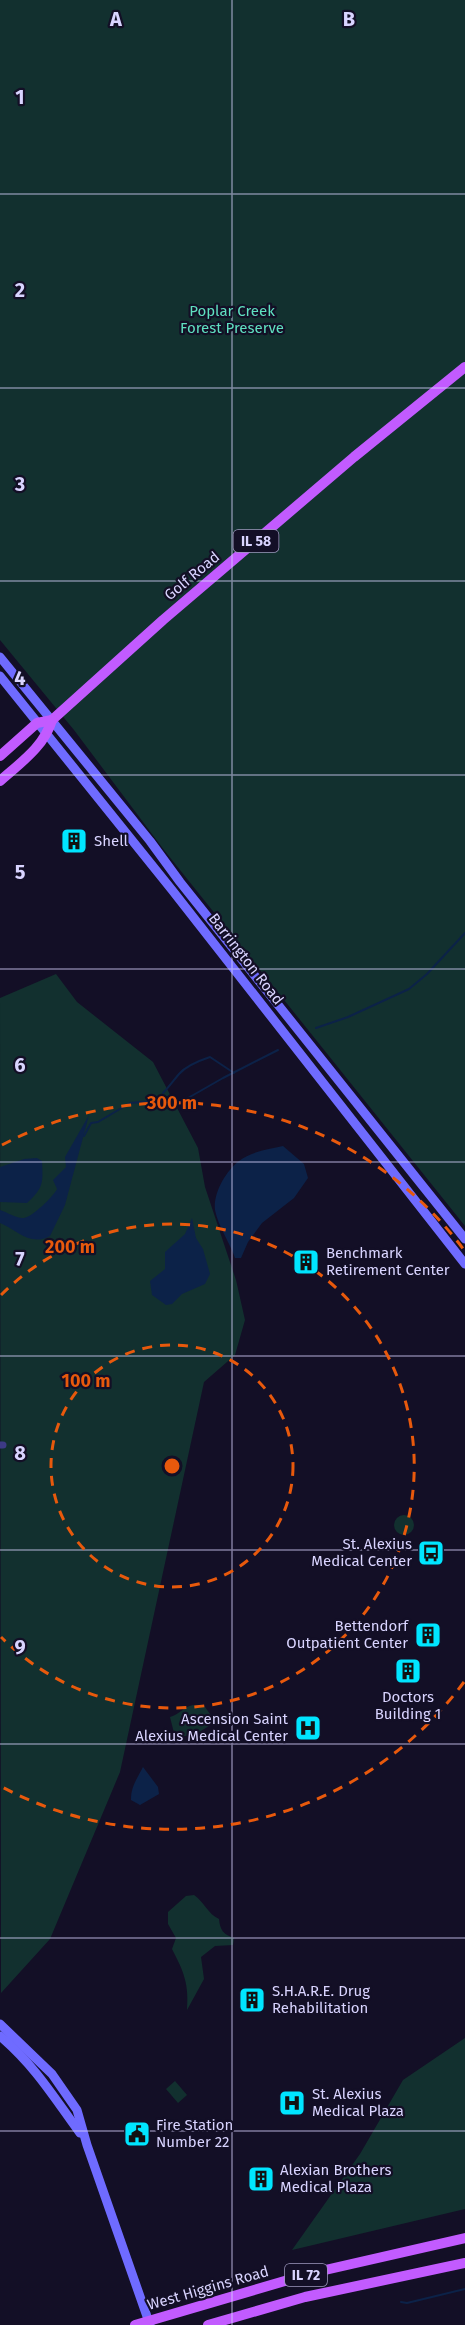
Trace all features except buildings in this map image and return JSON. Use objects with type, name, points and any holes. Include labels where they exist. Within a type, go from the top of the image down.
[{"type":"main road","name":"Golf Road","points":[[52,720],[164,620],[354,457],[465,367]]},
{"type":"main road","name":"Barrington Road","points":[[0,657],[150,841],[180,882],[465,1239]]},
{"type":"main road","name":"Barrington Road","points":[[0,676],[172,890],[465,1264]]},
{"type":"main road","points":[[0,756],[37,723],[52,720],[47,736],[0,781]]},
{"type":"main road","points":[[0,2024],[52,2074],[77,2110],[85,2139],[150,2323]]},
{"type":"main road","points":[[0,2036],[18,2051],[43,2078],[85,2139]]},
{"type":"main road","name":"West Higgins Road","points":[[135,2325],[150,2323],[312,2273],[465,2238]]},
{"type":"main road","name":"IL 72","points":[[208,2325],[305,2297],[465,2263]]},
{"type":"green space","name":"Poplar Creek Forest Preserve","points":[[0,0],[465,0],[465,1226],[164,850],[74,730],[0,640]]},
{"type":"green space","points":[[56,974],[77,1002],[153,1062],[198,1148],[205,1187],[236,1280],[245,1320],[235,1355],[204,1382],[120,1772],[50,1939],[1,1993],[0,998]]},
{"type":"green space","points":[[404,1515],[411,1518],[414,1525],[411,1532],[404,1535],[397,1532],[394,1525],[397,1518]]},
{"type":"green space","points":[[193,1705],[205,1707],[215,1721],[196,1735],[175,1737],[170,1717]]},
{"type":"green space","points":[[194,1895],[219,1919],[223,1931],[234,1938],[233,1945],[215,1946],[201,1957],[204,1979],[187,2010],[186,1985],[183,1972],[172,1949],[176,1938],[168,1924],[168,1912],[186,1896]]},
{"type":"green space","points":[[465,2038],[465,2209],[292,2250],[360,2154],[403,2080]]},
{"type":"green space","points":[[175,2081],[187,2095],[178,2103],[166,2089]]},
{"type":"water","points":[[89,1115],[65,1205],[50,1236],[43,1239],[30,1239],[0,1223],[0,1210],[21,1218],[28,1217],[51,1197],[57,1189],[53,1180],[66,1167],[65,1157]]},
{"type":"water","points":[[283,1146],[304,1164],[308,1178],[294,1198],[262,1223],[248,1242],[241,1258],[235,1258],[215,1210],[216,1197],[221,1183],[229,1170],[243,1158],[260,1151]]},
{"type":"water","points":[[37,1158],[42,1161],[42,1174],[37,1193],[27,1203],[0,1202],[0,1167],[24,1159]]},
{"type":"water","points":[[192,1218],[196,1238],[203,1249],[210,1274],[205,1284],[182,1294],[172,1304],[166,1305],[152,1295],[150,1281],[165,1269],[165,1252],[185,1234]]},
{"type":"water","points":[[143,1767],[158,1787],[159,1794],[140,1805],[131,1800],[131,1795]]},
{"type":"waterway","points":[[316,1028],[348,1017],[409,989],[427,974],[465,933]]},
{"type":"waterway","points":[[84,1136],[91,1123],[98,1122],[130,1103],[152,1101],[161,1109],[174,1106],[278,1050]]},
{"type":"waterway","points":[[163,1093],[182,1071],[210,1057],[234,1073]]},
{"type":"waterway","points":[[401,2302],[407,2303],[465,2289]]},
{"type":"place","name":"Shell","points":[[74,841]]},
{"type":"place","name":"Benchmark Retirement Center","points":[[306,1262]]},
{"type":"place","name":"St. Alexius Medical Center","points":[[431,1553]]},
{"type":"place","name":"Bettendorf Outpatient Center","points":[[428,1635]]},
{"type":"place","name":"Doctors Building 1","points":[[408,1671]]},
{"type":"place","name":"Ascension Saint Alexius Medical Center","points":[[308,1728]]},
{"type":"place","name":"S.H.A.R.E. Drug Rehabilitation","points":[[252,2000]]},
{"type":"place","name":"St. Alexius Medical Plaza","points":[[292,2103]]},
{"type":"place","name":"Fire Station Number 22","points":[[137,2134]]},
{"type":"place","name":"Alexian Brothers Medical Plaza","points":[[261,2179]]}]
